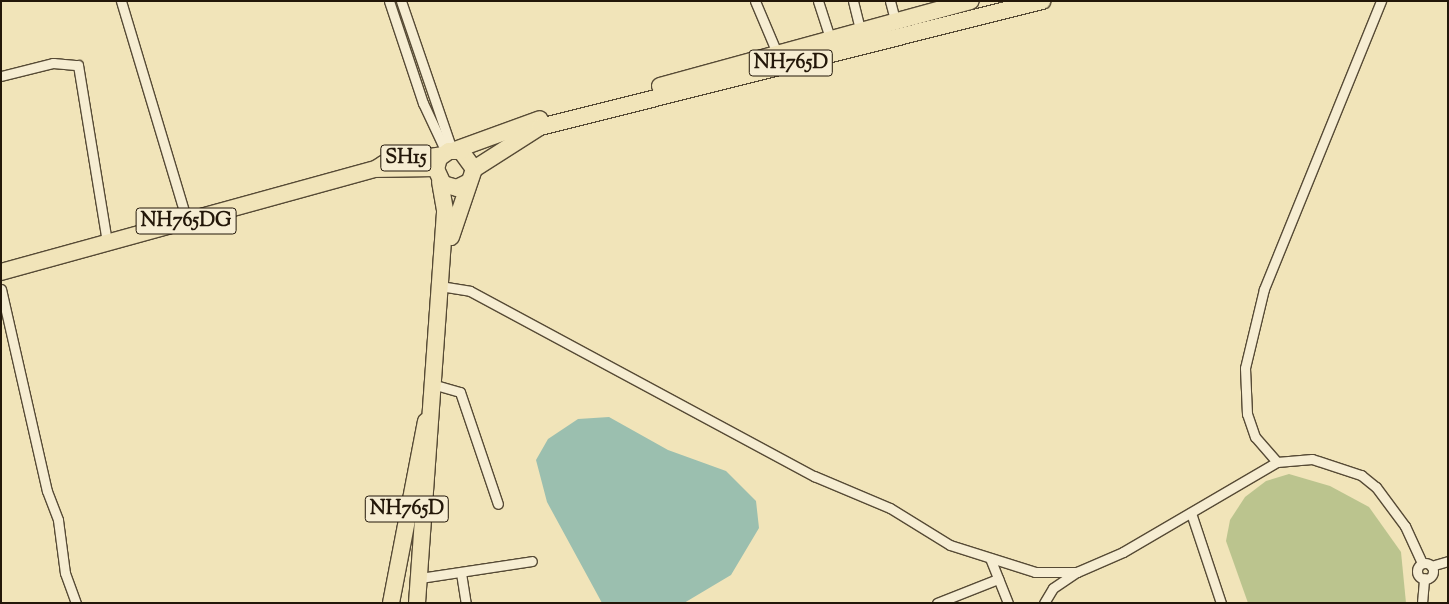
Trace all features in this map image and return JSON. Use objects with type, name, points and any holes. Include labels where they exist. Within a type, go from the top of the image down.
[{"type":"highway","name":"NH765D","points":[[449,152],[535,120],[895,20],[971,1]]},
{"type":"highway","name":"NH765D","points":[[438,176],[457,188],[471,175],[540,127],[1042,1]]},
{"type":"highway","points":[[438,176],[449,152],[470,158],[471,175]]},
{"type":"highway","name":"NH765DG","points":[[1,272],[372,170]]},
{"type":"highway","name":"NH765D","points":[[440,280],[471,175]]},
{"type":"highway","name":"NH765D","points":[[416,603],[420,578],[432,431],[429,416],[445,210],[438,176]]},
{"type":"highway","name":"NH765D","points":[[391,603],[421,435],[429,416]]},
{"type":"main road","name":"SH15","points":[[372,170],[383,163],[449,152]]},
{"type":"main road","points":[[372,170],[438,176]]},
{"type":"street","points":[[122,1],[187,221]]},
{"type":"street","points":[[389,1],[423,103],[449,152]]},
{"type":"street","points":[[401,1],[449,152]]},
{"type":"street","points":[[755,1],[777,53]]},
{"type":"street","points":[[818,1],[830,38]]},
{"type":"street","points":[[852,1],[860,30]]},
{"type":"street","points":[[890,1],[895,20]]},
{"type":"street","points":[[1277,462],[1255,437],[1247,414],[1246,368],[1264,289],[1381,1]]},
{"type":"street","points":[[1,76],[54,63],[78,65],[107,243]]},
{"type":"street","points":[[440,280],[470,292],[814,476],[890,508],[950,545],[1035,572],[1077,572]]},
{"type":"street","points":[[1,289],[47,491],[58,520],[65,573],[76,603]]},
{"type":"street","points":[[432,384],[460,392],[498,504]]},
{"type":"street","points":[[1044,603],[1053,588],[1077,572],[1191,513],[1277,462],[1312,458],[1361,474],[1389,501],[1427,565]]},
{"type":"street","points":[[1191,513],[1221,603]]},
{"type":"street","points":[[990,558],[1008,603]]},
{"type":"street","points":[[420,578],[532,561]]},
{"type":"street","points":[[1422,603],[1424,578],[1417,571],[1427,565],[1448,561]]},
{"type":"street","points":[[461,573],[466,603]]},
{"type":"street","points":[[938,603],[998,579]]},
{"type":"green space","points":[[1289,474],[1330,486],[1369,507],[1401,552],[1406,603],[1248,603],[1226,541],[1230,520],[1245,497],[1266,481]]},
{"type":"shaded area","points":[[609,417],[668,450],[726,471],[756,501],[759,528],[731,575],[684,603],[602,603],[547,502],[536,460],[548,439],[578,419]]}]
